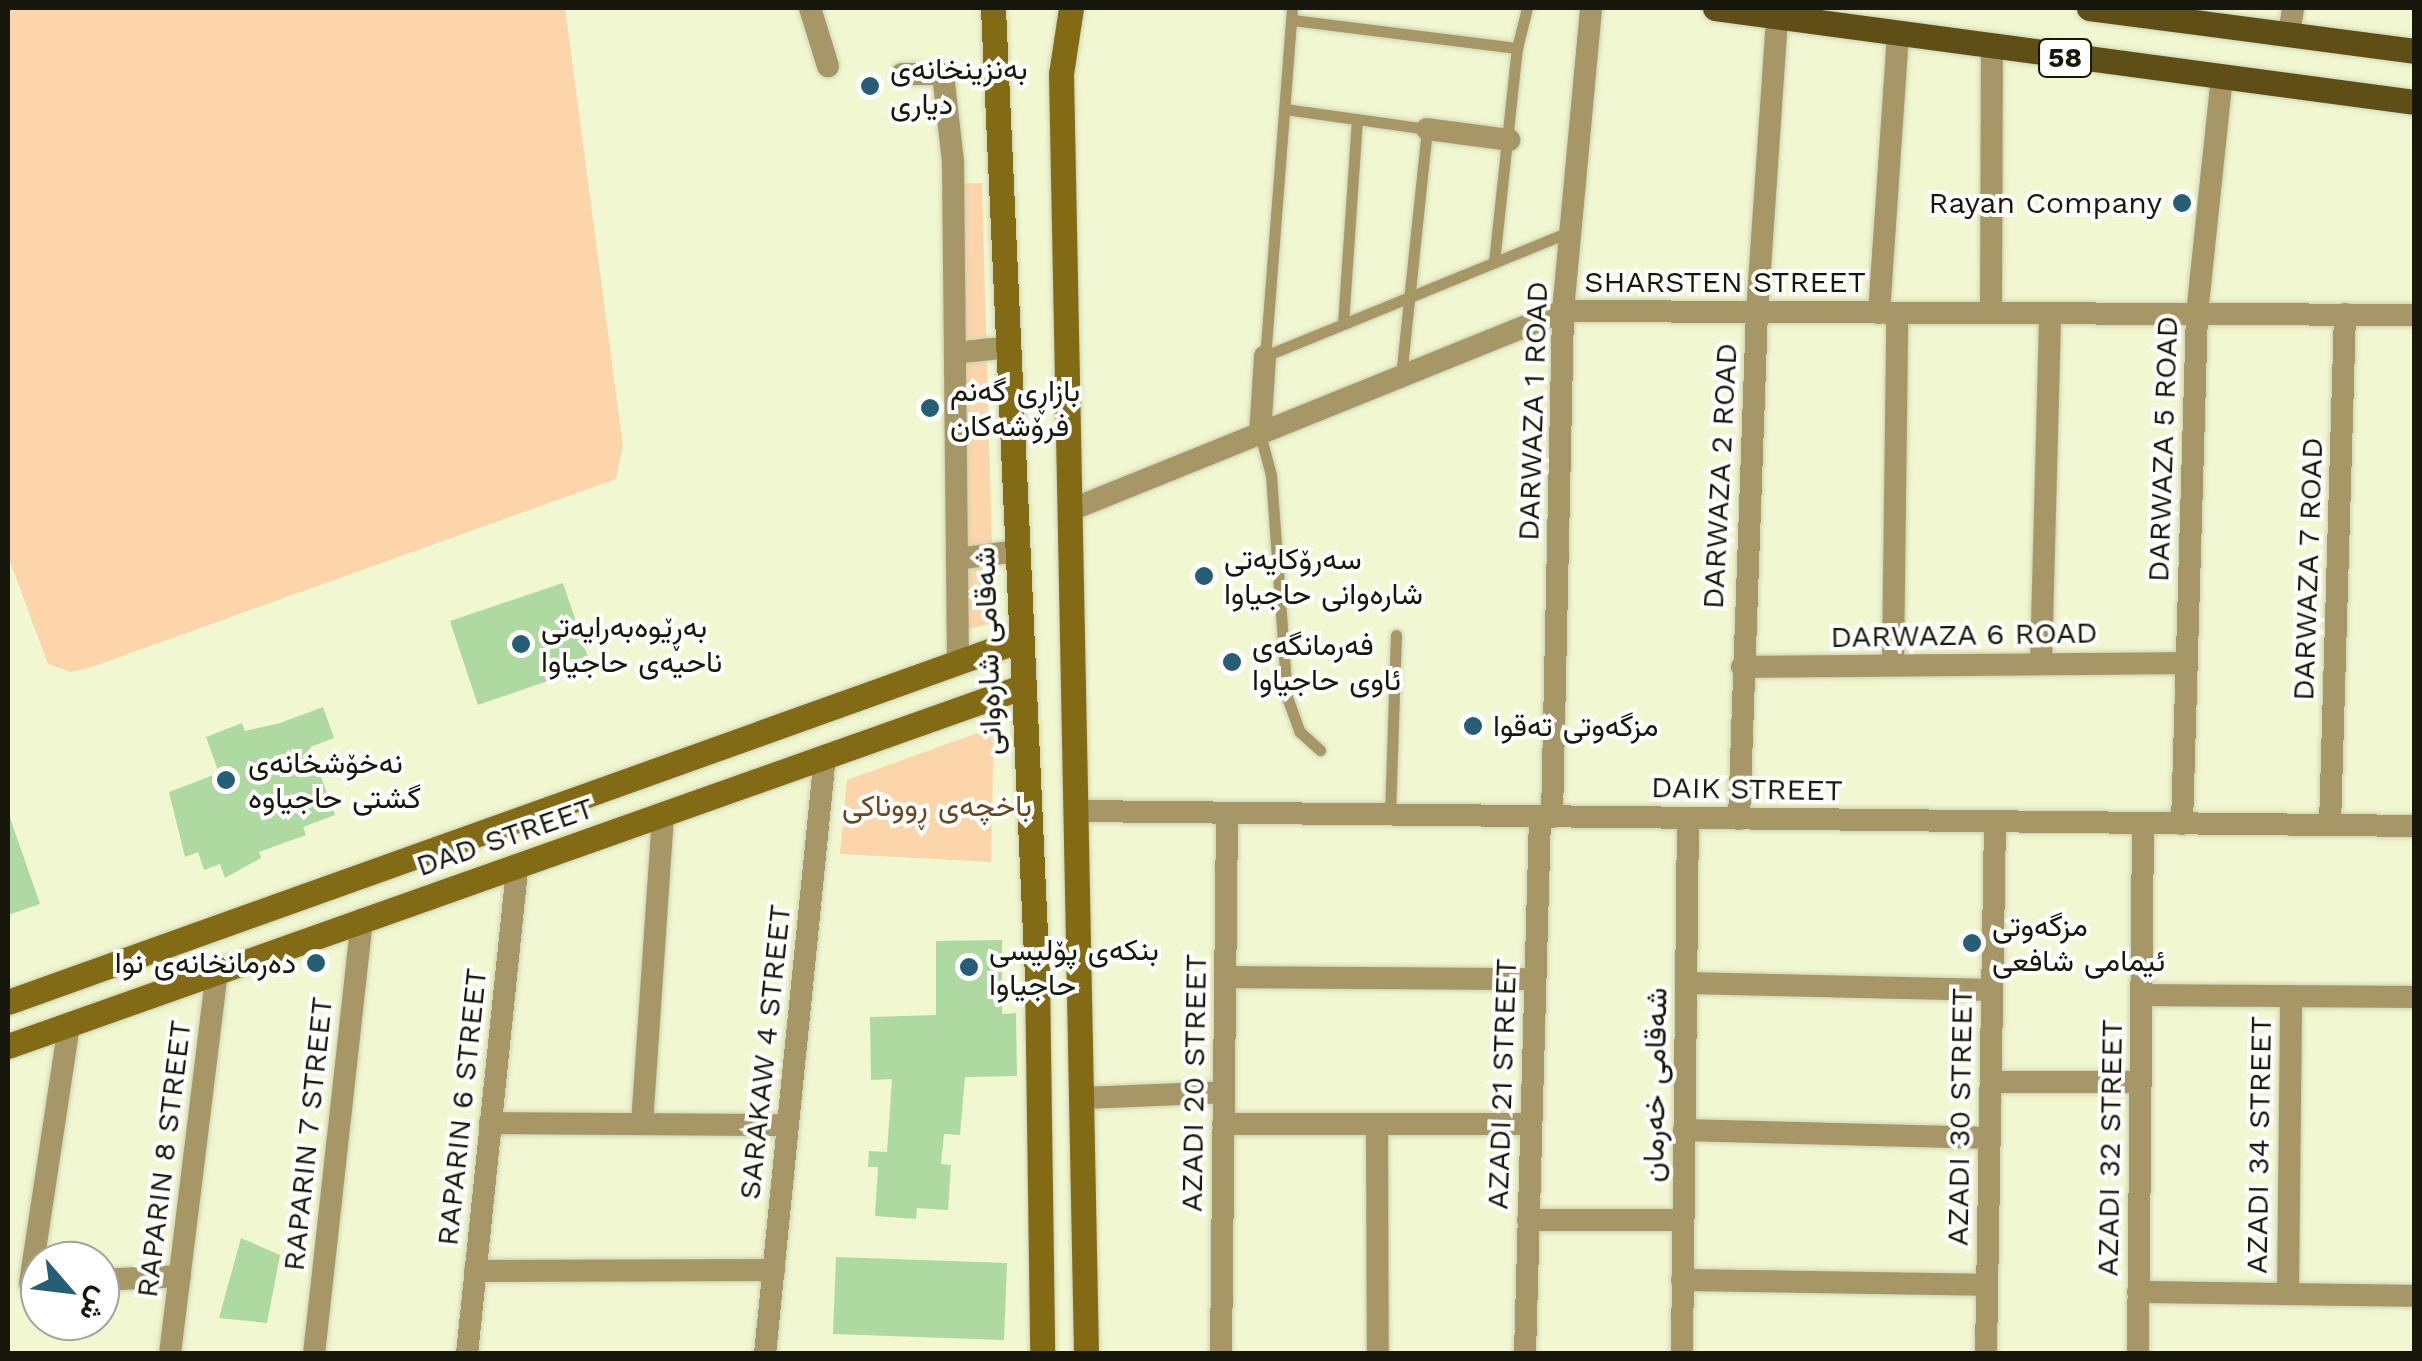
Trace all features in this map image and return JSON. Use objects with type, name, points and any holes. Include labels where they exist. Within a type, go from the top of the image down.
[{"type":"main road","name":"شەقامی شارەوانی","points":[[993,8],[1037,976],[1042,1354]]},
{"type":"main road","points":[[1071,8],[1061,74],[1074,509],[1086,1354]]},
{"type":"main road","name":"58","points":[[1716,8],[1992,49],[2414,102]]},
{"type":"main road","name":"58","points":[[2090,8],[2414,51]]},
{"type":"main road","name":"DAD STREET","points":[[8,1002],[1020,640]]},
{"type":"main road","name":"DAD STREET","points":[[8,1046],[516,866],[663,819],[1022,686]]},
{"type":"main road","points":[[414,856],[431,896]]},
{"type":"main road","points":[[1037,976],[1058,989],[1078,976]]},
{"type":"street","points":[[810,8],[828,66]]},
{"type":"street","name":"DARWAZA 1 ROAD","points":[[1546,816],[1563,312],[1591,8]]},
{"type":"street","points":[[2290,34],[2293,8]]},
{"type":"street","name":"DARWAZA 2 ROAD","points":[[1739,818],[1757,312],[1777,17]]},
{"type":"street","points":[[1893,665],[1888,312],[1898,35]]},
{"type":"street","points":[[1992,49],[1992,313]]},
{"type":"street","points":[[902,74],[943,74],[953,162],[958,662]]},
{"type":"street","name":"DARWAZA 5 ROAD","points":[[2182,824],[2197,314],[2222,78]]},
{"type":"street","points":[[1426,129],[1509,140]]},
{"type":"street","name":"SHARSTEN STREET","points":[[1074,509],[1563,312],[2414,314]]},
{"type":"street","points":[[2041,663],[2050,313]]},
{"type":"street","name":"DARWAZA 7 ROAD","points":[[2330,825],[2345,314]]},
{"type":"street","points":[[955,352],[1010,347]]},
{"type":"street","points":[[1260,434],[1266,356]]},
{"type":"street","points":[[957,560],[1017,551]]},
{"type":"street","name":"DARWAZA 6 ROAD","points":[[1742,667],[2186,663]]},
{"type":"street","name":"SARAKAW 4 STREET","points":[[765,1354],[825,756]]},
{"type":"street","name":"DAIK STREET","points":[[1078,812],[2414,826]]},
{"type":"street","name":"AZADI 20 STREET","points":[[1220,1354],[1227,813]]},
{"type":"street","name":"AZADI 21 STREET","points":[[1525,1354],[1535,978],[1546,816]]},
{"type":"street","name":"شەقامی خەرمان","points":[[1682,1354],[1688,818]]},
{"type":"street","points":[[642,1124],[663,819]]},
{"type":"street","name":"AZADI 30 STREET","points":[[1986,1354],[1995,822]]},
{"type":"street","name":"AZADI 32 STREET","points":[[2138,1354],[2143,824]]},
{"type":"street","name":"RAPARIN 6 STREET","points":[[467,1354],[516,866]]},
{"type":"street","name":"RAPARIN 7 STREET","points":[[314,1354],[362,920]]},
{"type":"street","name":"RAPARIN 8 STREET","points":[[170,1354],[216,972]]},
{"type":"street","points":[[1225,977],[1535,978]]},
{"type":"street","points":[[1686,983],[1992,990]]},
{"type":"street","points":[[2141,995],[2414,997]]},
{"type":"street","name":"AZADI 34 STREET","points":[[2288,1294],[2291,996]]},
{"type":"street","points":[[33,1241],[70,1024]]},
{"type":"street","points":[[1991,1082],[2140,1082]]},
{"type":"street","points":[[1082,1098],[1224,1092]]},
{"type":"street","points":[[490,1123],[788,1125]]},
{"type":"street","points":[[1223,1124],[1530,1124]]},
{"type":"street","points":[[1377,1124],[1378,1354]]},
{"type":"street","points":[[1684,1130],[1990,1138]]},
{"type":"street","points":[[1528,1220],[1683,1220]]},
{"type":"street","points":[[476,1271],[774,1270]]},
{"type":"street","points":[[120,1279],[180,1276]]},
{"type":"street","points":[[1682,1280],[1987,1285]]},
{"type":"street","points":[[2138,1292],[2414,1296]]},
{"type":"lane","points":[[1494,262],[1516,48],[1527,8]]},
{"type":"lane","points":[[1516,48],[1292,14],[1266,356],[1570,231]]},
{"type":"lane","points":[[1285,108],[1426,129],[1401,377]]},
{"type":"lane","points":[[1344,324],[1358,119]]},
{"type":"lane","points":[[1260,434],[1271,475],[1287,697],[1300,732],[1320,750]]},
{"type":"lane","points":[[1390,814],[1396,635]]},
{"type":"green space","points":[[8,8],[565,8],[623,446],[616,479],[89,668],[70,672],[48,664],[8,556]]},
{"type":"green space","points":[[982,183],[994,623],[961,631],[951,184]]},
{"type":"green space","name":"باخچەی ڕووناکی","points":[[994,727],[991,862],[840,854],[847,780]]},
{"type":"building","name":"بەڕێوەبەرایەتی ناحیەی حاجیاوا","points":[[563,583],[591,666],[478,705],[450,621]]},
{"type":"building","points":[[323,707],[334,738],[310,747],[335,815],[303,827],[306,835],[259,852],[261,858],[225,878],[220,864],[204,870],[198,852],[185,857],[169,792],[219,773],[206,737],[242,723],[245,731],[280,723]]},
{"type":"building","points":[[8,819],[40,904],[8,915]]},
{"type":"building","points":[[1002,940],[1002,1014],[1016,1013],[1017,1076],[965,1077],[960,1135],[944,1134],[941,1164],[951,1165],[948,1210],[917,1208],[916,1219],[875,1216],[878,1167],[868,1167],[869,1151],[887,1152],[892,1079],[871,1080],[870,1017],[936,1015],[936,941]]},
{"type":"building","points":[[241,1238],[280,1255],[267,1323],[219,1318]]},
{"type":"building","points":[[836,1257],[1007,1263],[1004,1340],[833,1334]]},
{"type":"place","name":"بەنزینخانەی دیاری","points":[[870,86]]},
{"type":"place","name":"Rayan Company","points":[[2182,203]]},
{"type":"place","name":"بازاڕی گەنم فرۆشەکان","points":[[930,408]]},
{"type":"place","name":"سەرۆکایەتی شارەوانی حاجیاوا","points":[[1204,576]]},
{"type":"place","name":"بەڕێوەبەرایەتی ناحیەی حاجیاوا","points":[[521,644]]},
{"type":"place","name":"فەرمانگەی ئاوی حاجیاوا","points":[[1232,662]]},
{"type":"place","name":"مزگەوتی تەقوا","points":[[1473,726]]},
{"type":"place","name":"نەخۆشخانەی گشتی حاجیاوە","points":[[226,780]]},
{"type":"place","name":"مزگەوتی ئیمامی شافعی","points":[[1972,943]]},
{"type":"place","name":"دەرمانخانەی نوا","points":[[316,963]]},
{"type":"place","name":"بنکەی پۆلیسی حاجیاوا","points":[[969,967]]}]
